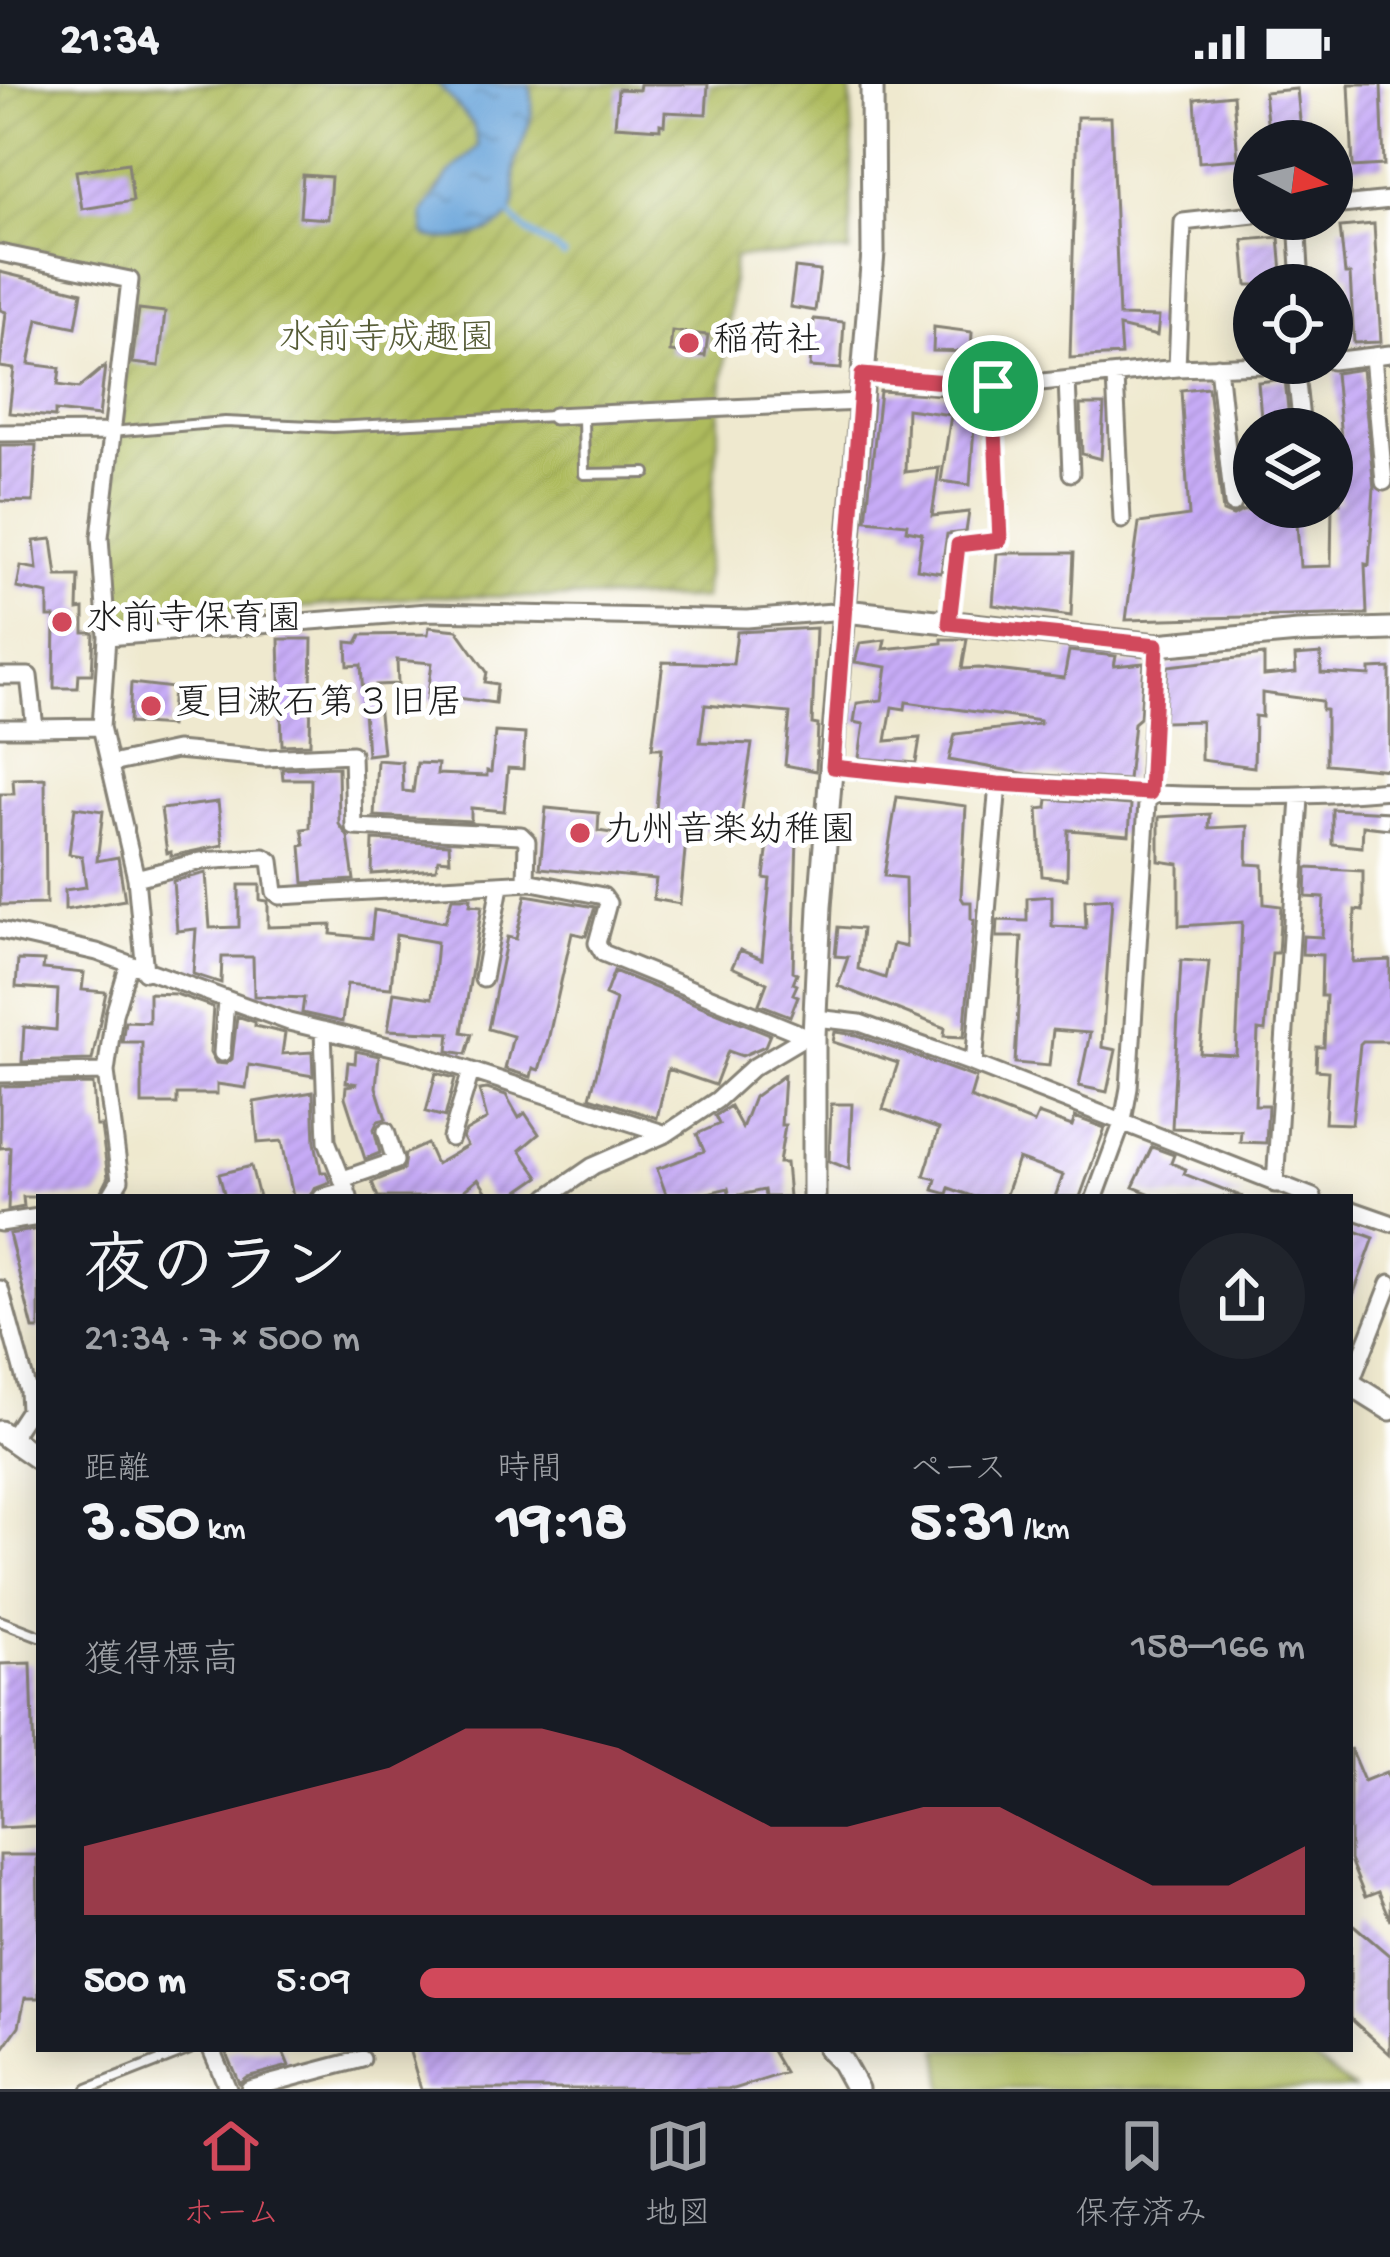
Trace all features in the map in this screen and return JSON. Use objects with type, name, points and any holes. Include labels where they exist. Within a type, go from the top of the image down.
[{"type":"street","points":[[814,1194],[812,1030],[873,253],[872,84]]},
{"type":"street","points":[[1353,204],[1390,200]]},
{"type":"street","points":[[1177,368],[1183,221],[1233,216]]},
{"type":"street","points":[[0,253],[130,280],[100,537],[107,637],[101,727],[136,878],[145,972]]},
{"type":"street","points":[[1382,355],[1384,482]]},
{"type":"street","points":[[1218,366],[1233,504]]},
{"type":"street","points":[[862,375],[993,386],[1233,366]]},
{"type":"street","points":[[1115,376],[1122,520]]},
{"type":"street","points":[[1067,380],[1071,473]]},
{"type":"street","points":[[949,623],[958,545],[1000,540],[993,386]]},
{"type":"street","points":[[554,416],[859,402]]},
{"type":"street","points":[[0,433],[109,432]]},
{"type":"street","points":[[107,637],[428,612],[747,619],[845,611],[1157,645],[1390,628]]},
{"type":"street","points":[[1096,1194],[1123,1121],[1157,645]]},
{"type":"street","points":[[0,676],[29,676],[35,728]]},
{"type":"street","points":[[0,728],[101,727]]},
{"type":"street","points":[[111,764],[176,750],[265,758],[352,754],[354,827],[521,835],[526,841],[526,882]]},
{"type":"street","points":[[833,767],[1150,793],[1300,798],[1390,790]]},
{"type":"street","points":[[974,1064],[998,784]]},
{"type":"street","points":[[1276,1184],[1300,798]]},
{"type":"street","points":[[136,878],[201,861],[264,857],[271,861],[275,892],[280,896],[526,882],[603,896],[608,903],[598,943],[603,952],[812,1030]]},
{"type":"street","points":[[483,979],[500,886]]},
{"type":"street","points":[[0,930],[129,964],[226,1000],[666,1133]]},
{"type":"street","points":[[112,1194],[120,1180],[106,1072],[114,1014],[129,964]]},
{"type":"street","points":[[222,1053],[226,1000]]},
{"type":"street","points":[[552,1194],[593,1166],[666,1133],[812,1030],[860,1023],[1304,1194]]},
{"type":"street","points":[[323,1030],[327,1141],[346,1189],[395,1160],[386,1131]]},
{"type":"street","points":[[451,1138],[471,1071]]},
{"type":"street","points":[[0,1074],[106,1072]]},
{"type":"street","points":[[1353,1211],[1390,1223]]},
{"type":"street","points":[[0,1223],[36,1217]]},
{"type":"street","points":[[1353,1376],[1390,1283]]},
{"type":"street","points":[[0,1289],[29,1410],[5,1436],[36,1457]]},
{"type":"street","points":[[1353,1386],[1390,1409]]},
{"type":"street","points":[[212,2052],[228,2089]]},
{"type":"street","points":[[836,2089],[837,2053]]},
{"type":"street","points":[[837,2053],[857,2089]]},
{"type":"street","points":[[256,2088],[362,2060]]},
{"type":"lane","points":[[583,415],[584,474],[646,472]]},
{"type":"lane","points":[[109,432],[225,422],[333,427],[554,416]]},
{"type":"lane","points":[[0,1621],[36,1635]]},
{"type":"lane","points":[[88,2089],[182,2052]]},
{"type":"green space","name":"水前寺成趣園","points":[[0,84],[850,84],[850,252],[734,257],[704,599],[429,596],[114,625],[110,534],[135,274],[0,242]]},
{"type":"green space","points":[[939,2052],[1304,2052],[1354,2089],[944,2089]]},
{"type":"water","points":[[438,84],[529,84],[532,95],[529,125],[515,165],[515,203],[502,223],[478,235],[425,236],[423,213],[449,174],[478,146],[473,124]]},
{"type":"building","points":[[640,84],[708,84],[706,114],[665,112],[660,129],[615,126],[618,89],[639,90]]},
{"type":"building","points":[[1349,84],[1381,84],[1384,165],[1353,167]]},
{"type":"building","points":[[1297,89],[1300,120],[1267,120],[1264,92]]},
{"type":"building","points":[[1233,95],[1233,159],[1199,162],[1195,99]]},
{"type":"building","points":[[1077,117],[1111,117],[1119,316],[1159,317],[1157,336],[1119,327],[1121,355],[1070,358]]},
{"type":"building","points":[[128,163],[133,201],[82,209],[76,171]]},
{"type":"building","points":[[303,175],[331,177],[328,219],[300,217]]},
{"type":"building","points":[[1374,224],[1381,342],[1354,343],[1353,264],[1344,264],[1341,240],[1353,240],[1353,226]]},
{"type":"building","points":[[1243,240],[1279,240],[1281,264],[1245,264]]},
{"type":"building","points":[[795,268],[820,271],[815,311],[790,307]]},
{"type":"building","points":[[0,272],[82,292],[76,327],[38,319],[29,364],[60,368],[58,385],[79,388],[105,366],[99,416],[9,413],[14,369],[0,367],[6,312],[0,310]]},
{"type":"building","points":[[139,309],[165,312],[159,366],[132,363]]},
{"type":"building","points":[[814,319],[844,322],[841,369],[810,367]]},
{"type":"building","points":[[934,327],[972,332],[971,352],[933,351]]},
{"type":"building","name":"稲荷社","points":[[672,331],[708,335],[705,356],[670,352]]},
{"type":"building","points":[[1362,369],[1374,488],[1369,565],[1365,564],[1367,614],[1126,620],[1139,523],[1189,516],[1181,390],[1208,387],[1223,512],[1233,516],[1233,528],[1297,528],[1300,567],[1331,566],[1332,528],[1353,528],[1353,408],[1338,408],[1336,384],[1353,384],[1353,370]]},
{"type":"building","points":[[1258,384],[1286,384],[1288,408],[1260,408]]},
{"type":"building","points":[[880,391],[976,397],[970,485],[941,481],[951,415],[907,409],[905,472],[939,468],[932,516],[969,512],[966,532],[947,534],[941,573],[917,569],[922,533],[906,530],[907,524],[866,520]]},
{"type":"building","points":[[1080,405],[1104,405],[1101,459],[1082,454]]},
{"type":"building","points":[[0,445],[36,445],[33,502],[0,501]]},
{"type":"building","points":[[52,539],[57,576],[79,576],[78,610],[84,609],[84,633],[94,633],[92,674],[79,674],[78,688],[54,688],[55,617],[48,617],[48,594],[17,588],[21,566],[37,569],[34,541]]},
{"type":"building","points":[[997,553],[1074,553],[1071,616],[993,605]]},
{"type":"building","points":[[429,627],[457,630],[487,672],[485,682],[497,684],[495,703],[450,697],[450,703],[427,700],[432,663],[397,660],[398,684],[376,685],[383,753],[367,755],[361,665],[348,666],[347,642],[357,643],[361,635],[428,634]]},
{"type":"building","points":[[816,628],[812,724],[818,725],[816,771],[785,765],[790,713],[705,705],[700,742],[752,744],[739,829],[687,829],[680,904],[653,899],[656,879],[540,868],[546,808],[599,813],[598,831],[658,840],[662,748],[652,748],[663,662],[733,664],[737,632]]},
{"type":"building","points":[[279,639],[312,639],[310,744],[282,745]]},
{"type":"building","points":[[942,639],[967,639],[962,669],[1064,678],[1069,651],[1116,656],[1114,666],[1144,663],[1128,780],[1027,774],[949,760],[955,734],[1040,721],[906,702],[905,709],[892,707],[886,741],[920,738],[916,763],[859,758],[864,724],[854,722],[857,703],[882,700],[887,667],[855,662],[860,643],[885,640],[883,649],[942,643]]},
{"type":"building","points":[[1321,654],[1321,673],[1370,676],[1370,669],[1390,668],[1390,770],[1326,764],[1322,701],[1262,693],[1262,717],[1255,716],[1254,767],[1201,760],[1201,721],[1164,722],[1168,666],[1264,655],[1264,676],[1296,673],[1295,656]]},
{"type":"building","name":"夏目漱石第３旧居","points":[[131,683],[173,688],[170,726],[129,723]]},
{"type":"building","points":[[495,732],[525,734],[523,769],[508,768],[504,811],[471,808],[471,821],[374,816],[377,760],[402,762],[403,791],[413,792],[417,763],[438,764],[437,774],[487,776]]},
{"type":"building","points":[[338,767],[339,824],[348,837],[354,880],[304,883],[302,829],[310,828],[311,779],[283,779],[282,769]]},
{"type":"building","points":[[45,778],[46,904],[0,905],[0,794],[14,794],[13,779]]},
{"type":"building","points":[[897,797],[966,806],[961,897],[971,902],[974,920],[964,1037],[944,1036],[945,1028],[838,986],[848,957],[835,956],[838,927],[862,929],[858,969],[885,978],[893,944],[906,947],[905,878],[884,876]]},
{"type":"building","points":[[1048,799],[1131,805],[1129,835],[1068,830],[1067,879],[1042,876],[1038,809],[1047,808]]},
{"type":"building","points":[[218,802],[223,845],[167,853],[161,809]]},
{"type":"building","points":[[75,807],[103,811],[97,861],[118,857],[125,900],[65,910],[65,890],[86,887],[82,856],[69,854]]},
{"type":"building","points":[[1332,809],[1390,812],[1390,829],[1363,826],[1362,847],[1332,844]]},
{"type":"building","points":[[1210,814],[1209,828],[1248,826],[1247,864],[1263,865],[1264,904],[1281,906],[1265,1031],[1258,1030],[1255,1105],[1268,1105],[1266,1143],[1240,1142],[1241,1131],[1172,1128],[1181,960],[1209,962],[1200,1053],[1236,1055],[1242,922],[1179,926],[1179,864],[1159,861],[1159,817]]},
{"type":"building","points":[[769,834],[797,837],[793,971],[797,973],[793,983],[797,985],[793,994],[798,996],[790,1016],[759,1004],[767,983],[732,967],[740,950],[762,959]]},
{"type":"building","points":[[373,840],[449,844],[450,860],[438,859],[436,869],[372,874]]},
{"type":"building","points":[[1307,868],[1363,871],[1363,911],[1355,910],[1353,962],[1390,960],[1390,1041],[1360,1044],[1352,1124],[1325,1123],[1328,1071],[1316,1070],[1317,1047],[1324,1047],[1322,955],[1302,954],[1303,936],[1322,937],[1324,898],[1306,897]]},
{"type":"building","points":[[206,873],[210,928],[239,927],[239,885],[260,885],[260,900],[268,901],[268,927],[332,925],[331,934],[371,938],[374,910],[445,922],[452,898],[471,898],[470,905],[482,906],[462,1032],[472,1034],[466,1054],[448,1051],[450,1033],[388,1030],[394,992],[432,998],[437,942],[396,935],[391,988],[347,984],[342,1022],[302,1013],[304,998],[254,996],[253,957],[222,957],[221,983],[193,974],[196,929],[177,931],[173,881]]},
{"type":"building","points":[[526,895],[595,907],[586,936],[572,933],[548,1040],[539,1070],[533,1068],[531,1077],[505,1069],[513,1036],[488,1029],[507,937],[516,939]]},
{"type":"building","points":[[1052,896],[1052,926],[1086,928],[1085,900],[1112,898],[1102,1047],[1116,1050],[1107,1092],[1079,1086],[1090,1033],[1053,1030],[1049,1066],[1015,1063],[1022,937],[997,937],[998,920],[1027,921],[1027,898]]},
{"type":"building","points":[[18,960],[44,961],[43,969],[84,973],[82,990],[106,992],[92,1060],[22,1062],[24,1027],[56,1030],[58,990],[16,987]]},
{"type":"building","points":[[614,971],[770,1034],[765,1046],[742,1056],[728,1051],[715,1085],[668,1069],[657,1118],[590,1097],[616,1000],[605,995]]},
{"type":"building","points":[[149,993],[176,994],[213,1007],[210,1052],[216,1063],[232,1059],[237,1016],[285,1033],[282,1054],[312,1052],[313,1076],[249,1065],[246,1088],[217,1084],[217,1094],[177,1094],[177,1104],[142,1104],[142,1042],[122,1042],[125,1021],[149,1022]]},
{"type":"building","points":[[835,1032],[857,1035],[976,1078],[970,1098],[1034,1123],[1038,1114],[1072,1126],[1075,1117],[1105,1128],[1081,1194],[1056,1194],[1063,1175],[1018,1159],[1006,1194],[933,1190],[936,1179],[924,1176],[939,1129],[883,1109],[898,1063],[833,1042]]},
{"type":"building","points":[[356,1051],[379,1056],[376,1087],[386,1119],[374,1129],[380,1153],[365,1159],[345,1097],[346,1086],[358,1084],[346,1082],[348,1062],[355,1063]]},
{"type":"building","points":[[436,1073],[455,1078],[445,1117],[426,1112]]},
{"type":"building","points":[[784,1075],[781,1125],[785,1125],[779,1163],[786,1163],[789,1194],[765,1194],[764,1190],[729,1194],[728,1188],[704,1194],[666,1194],[657,1169],[704,1151],[697,1134],[719,1124],[715,1116],[730,1106],[742,1128],[754,1097]]},
{"type":"building","points":[[93,1084],[96,1126],[101,1126],[108,1177],[100,1194],[36,1194],[23,1197],[24,1207],[8,1210],[10,1147],[0,1148],[0,1086]]},
{"type":"building","points":[[479,1090],[506,1095],[519,1118],[525,1113],[539,1134],[520,1150],[539,1177],[514,1194],[488,1194],[478,1179],[460,1194],[377,1194],[372,1182],[403,1170],[405,1154],[427,1144],[436,1164],[467,1146],[466,1131],[487,1119]]},
{"type":"building","points":[[313,1092],[315,1142],[321,1172],[326,1172],[330,1182],[311,1194],[292,1194],[282,1141],[258,1143],[254,1102]]},
{"type":"building","points":[[831,1104],[852,1104],[849,1169],[829,1161]]},
{"type":"building","points":[[1152,1147],[1174,1155],[1171,1163],[1186,1169],[1184,1174],[1235,1194],[1150,1194],[1133,1187]]},
{"type":"building","points":[[251,1166],[258,1194],[224,1194],[219,1174]]},
{"type":"building","points":[[36,1230],[36,1329],[33,1329],[9,1234]]},
{"type":"building","points":[[1353,1230],[1374,1238],[1353,1295]]},
{"type":"building","points":[[31,1663],[36,1826],[0,1828],[0,1664]]},
{"type":"building","points":[[1353,1755],[1364,1781],[1386,1772],[1390,1782],[1390,1920],[1378,1892],[1365,1897],[1353,1867]]},
{"type":"building","points":[[0,1855],[36,1855],[36,1998],[25,1998],[19,2026],[0,2053]]},
{"type":"building","points":[[1353,1925],[1390,1956],[1390,2054],[1353,2021]]},
{"type":"building","points":[[283,2052],[289,2066],[239,2083],[226,2053]]},
{"type":"building","points":[[410,2052],[773,2052],[785,2073],[734,2089],[421,2089]]},
{"type":"waterway","points":[[510,213],[529,233],[564,256]]},
{"type":"place","name":"稲荷社","points":[[689,343]]},
{"type":"place","name":"水前寺保育園","points":[[62,622]]},
{"type":"place","name":"夏目漱石第３旧居","points":[[151,706]]},
{"type":"place","name":"九州音楽幼稚園","points":[[580,833]]},
{"type":"route","points":[[862,375],[993,386],[1000,540],[958,545],[949,623],[1157,645],[1150,793],[833,767],[862,375]]}]
